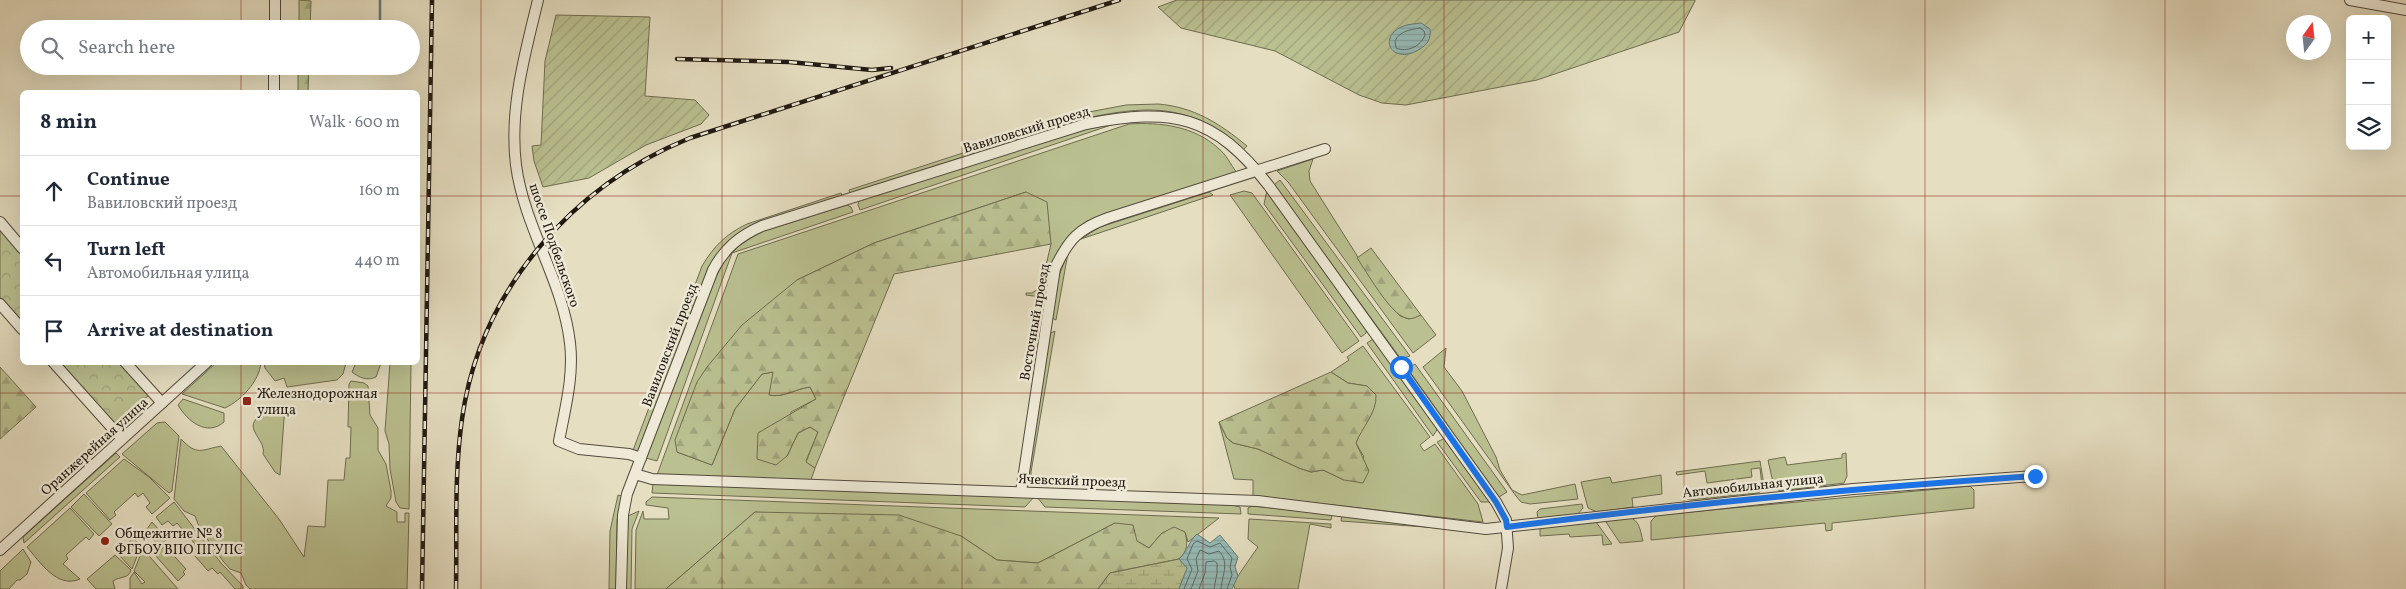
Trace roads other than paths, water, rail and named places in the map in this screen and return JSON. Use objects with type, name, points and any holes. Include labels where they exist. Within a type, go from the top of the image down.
[{"type":"street","points":[[275,0],[275,20]]},
{"type":"street","name":"шоссе Подбельского","points":[[538,0],[520,79],[515,116],[514,149],[520,189],[563,306],[569,332],[571,376],[559,441],[579,449],[629,454],[641,458]]},
{"type":"street","points":[[2350,0],[2406,10]]},
{"type":"street","points":[[274,75],[274,90]]},
{"type":"street","name":"Вавиловский проезд","points":[[620,589],[623,515],[627,494],[712,270],[728,248],[750,231],[1086,124],[1132,115],[1170,116],[1206,129],[1225,141],[1258,172],[1496,502],[1506,520],[1507,527]]},
{"type":"street","name":"Восточный проезд","points":[[1021,492],[1055,268],[1071,240],[1078,232],[1100,221],[1325,149]]},
{"type":"street","points":[[0,222],[20,246]]},
{"type":"street","points":[[0,304],[20,327]]},
{"type":"street","points":[[56,365],[122,439]]},
{"type":"street","points":[[128,365],[162,403]]},
{"type":"street","name":"Оранжерейная улица","points":[[0,550],[204,365]]},
{"type":"street","name":"Ячевский проезд","points":[[635,474],[652,479],[1258,501],[1486,529],[1507,527]]},
{"type":"street","name":"Автомобильная улица","points":[[1507,527],[1853,489],[2035,476]]},
{"type":"street","points":[[1501,589],[1508,548],[1507,527]]},
{"type":"water","points":[[1421,23],[1430,29],[1430,36],[1425,45],[1410,53],[1402,54],[1396,53],[1391,49],[1389,44],[1390,38],[1394,32],[1403,26]]},
{"type":"water","points":[[1197,534],[1210,543],[1220,535],[1238,557],[1235,567],[1238,576],[1232,589],[1179,589],[1187,568],[1179,559]]},
{"type":"waterway","points":[[380,0],[380,20]]},
{"type":"railway","points":[[422,589],[432,0]]},
{"type":"railway","points":[[456,589],[456,504],[459,440],[472,372],[489,327],[511,286],[538,248],[571,214],[607,184],[647,159],[690,138],[1119,0]]},
{"type":"railway","points":[[677,59],[789,62],[872,70],[891,68]]},
{"type":"place","name":"Железнодорожная улица","points":[[247,401]]},
{"type":"place","name":"Общежитие № 8 ФГБОУ ВПО ПГУПС","points":[[105,541]]}]
